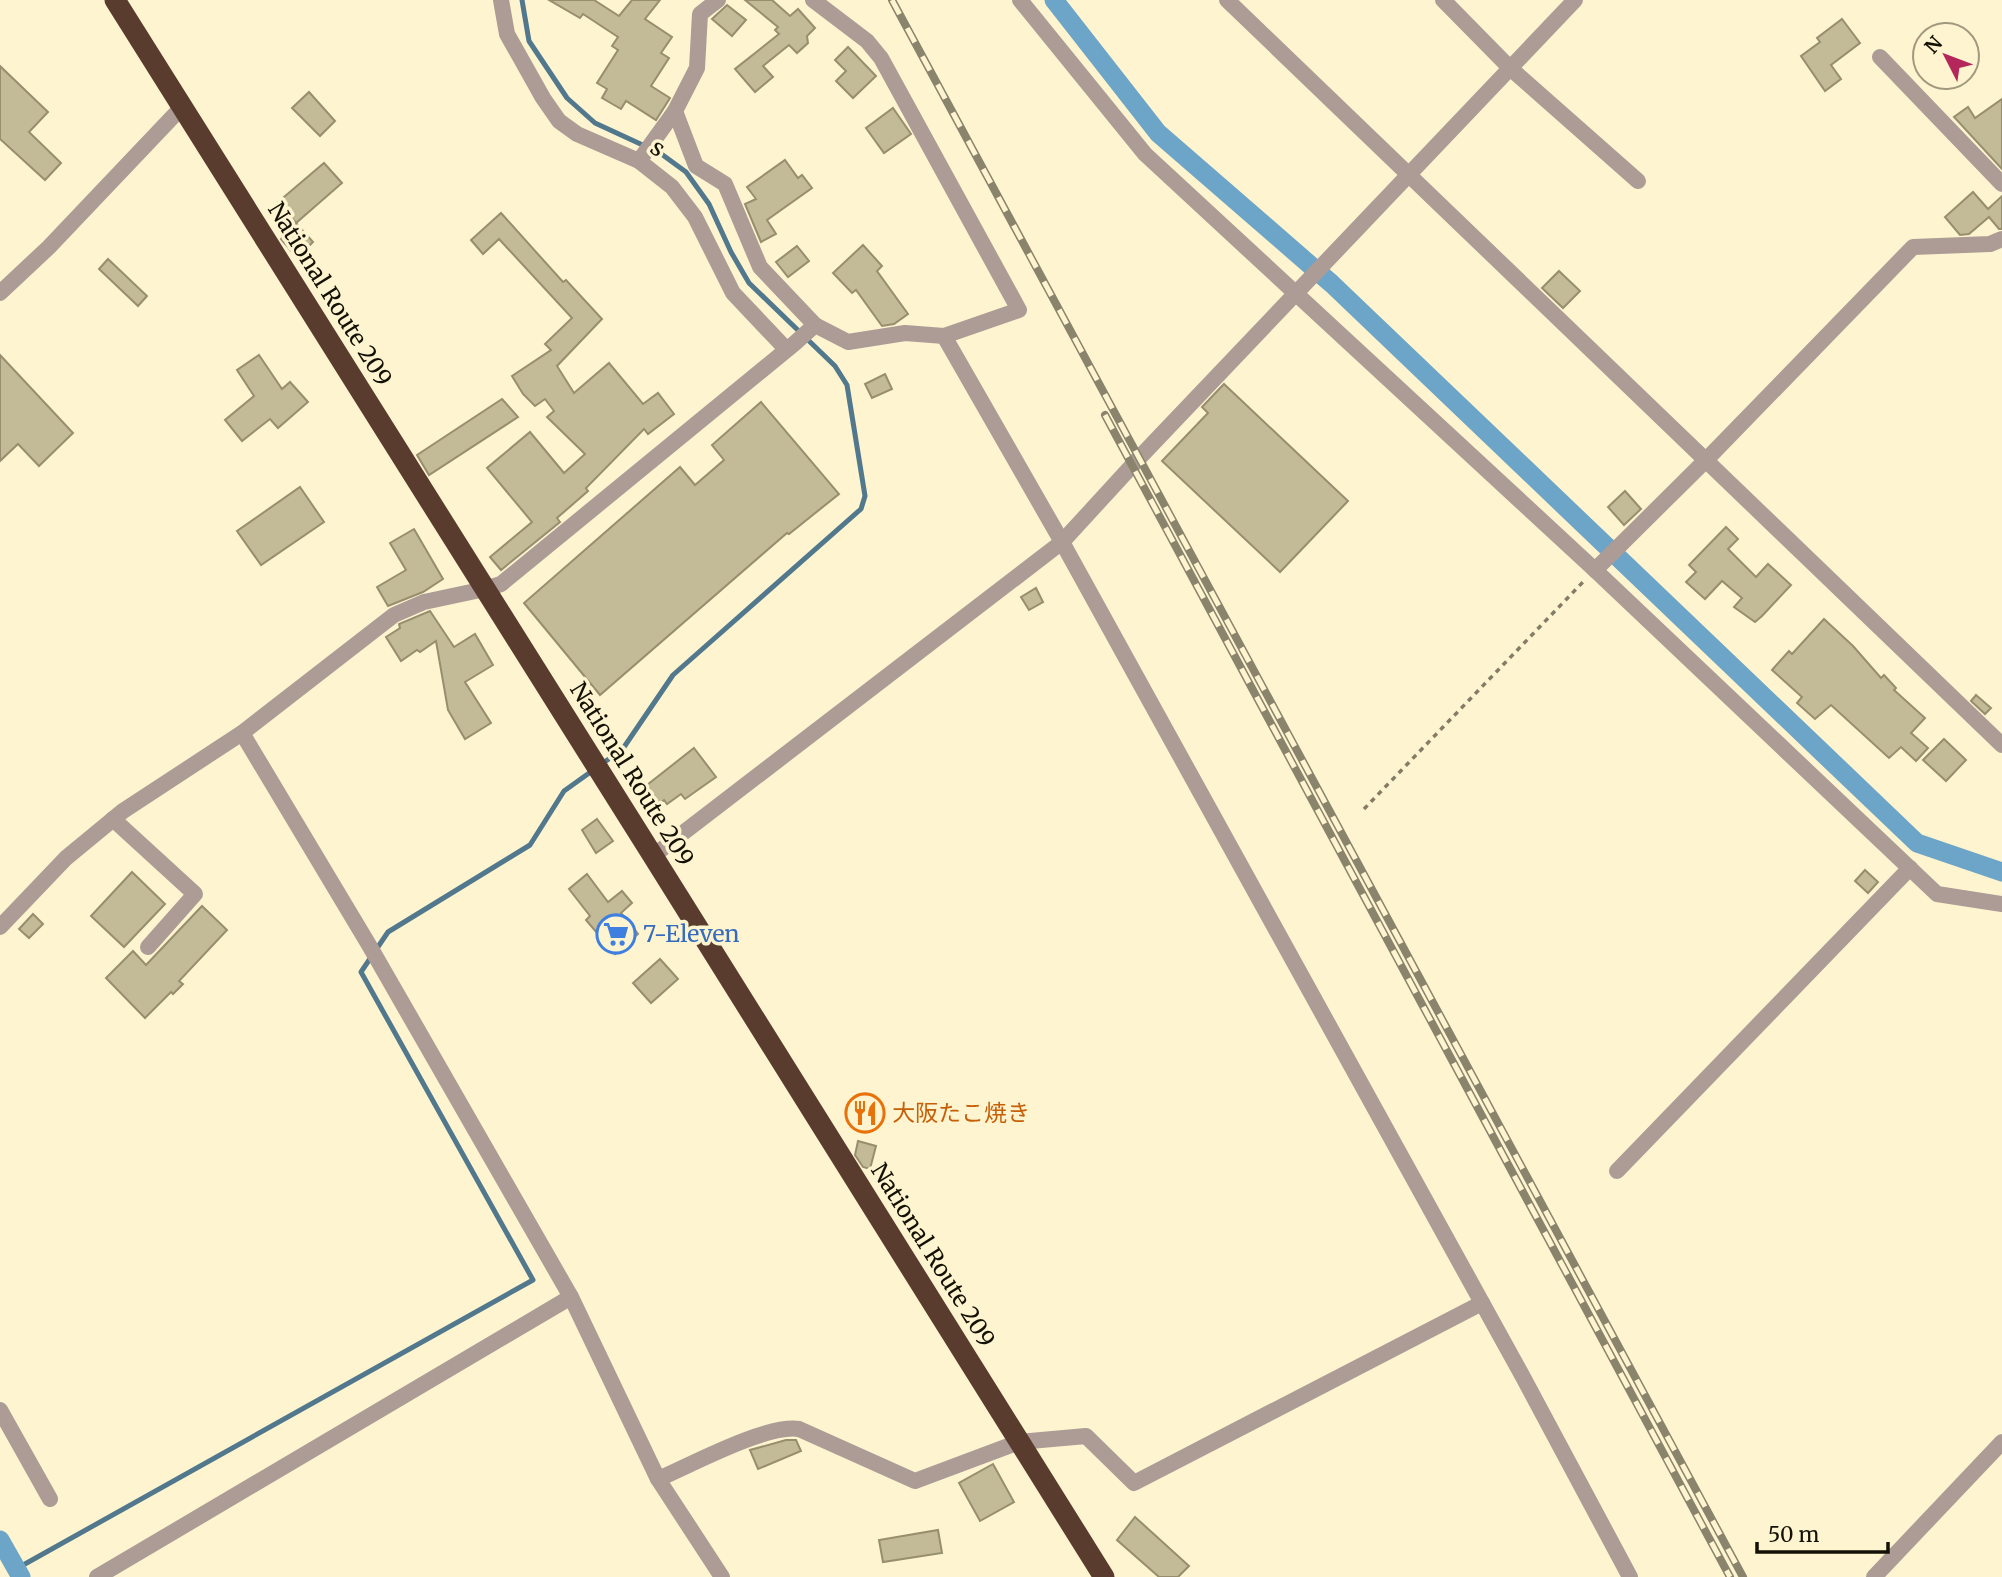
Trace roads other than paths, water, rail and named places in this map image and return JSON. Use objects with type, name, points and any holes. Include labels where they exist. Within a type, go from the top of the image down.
[{"type":"highway","name":"National Route 209","points":[[115,0],[1104,1577]]},
{"type":"street","name":"s","points":[[501,0],[507,34],[559,121],[577,134],[639,161],[672,187],[695,217],[733,293],[791,346]]},
{"type":"street","points":[[639,161],[675,111],[697,68],[700,14],[718,0]]},
{"type":"street","points":[[675,111],[696,166],[725,184],[760,267],[811,327],[848,342],[905,333],[944,336],[1018,310],[881,58],[867,41],[813,0]]},
{"type":"street","points":[[1020,0],[1145,154],[1595,570],[1937,894],[2002,904]]},
{"type":"street","points":[[1227,0],[2002,745]]},
{"type":"street","points":[[1443,0],[1510,68],[1638,181]]},
{"type":"street","points":[[653,856],[1062,542],[1575,0]]},
{"type":"street","points":[[1880,57],[2002,184]]},
{"type":"street","points":[[0,293],[49,247],[182,107]]},
{"type":"street","points":[[1595,570],[1913,247],[1990,244],[2002,239]]},
{"type":"street","points":[[0,927],[66,858],[113,819],[242,733],[394,615],[424,602],[501,584],[811,327]]},
{"type":"street","points":[[944,336],[1062,542],[1630,1577]]},
{"type":"street","points":[[242,733],[373,952],[570,1297],[658,1479],[722,1577]]},
{"type":"street","points":[[113,819],[195,894],[148,947]]},
{"type":"street","points":[[1617,1171],[1910,868]]},
{"type":"street","points":[[97,1577],[570,1297]]},
{"type":"street","points":[[658,1479],[765,1432],[791,1428],[799,1429],[915,1480],[1019,1442],[1086,1436],[1134,1483],[1482,1303]]},
{"type":"street","points":[[0,1410],[50,1499]]},
{"type":"street","points":[[1874,1577],[2002,1442]]},
{"type":"waterway","points":[[522,0],[529,41],[567,98],[595,123],[660,153],[686,172],[709,204],[749,283],[835,366],[847,385],[865,496],[861,509],[673,675],[622,750],[600,765]]},
{"type":"waterway","points":[[1054,0],[1158,133],[1332,284],[1917,843],[2002,872]]},
{"type":"waterway","points":[[16,1569],[533,1280],[361,972],[388,932],[530,845],[564,791],[592,771]]},
{"type":"waterway","points":[[0,1540],[21,1577]]},
{"type":"railway","points":[[892,0],[1743,1577]]},
{"type":"railway","points":[[1105,415],[1730,1577]]},
{"type":"place","name":"7-Eleven","points":[[616,934]]},
{"type":"place","name":"大阪たこ焼き","points":[[865,1113]]}]
